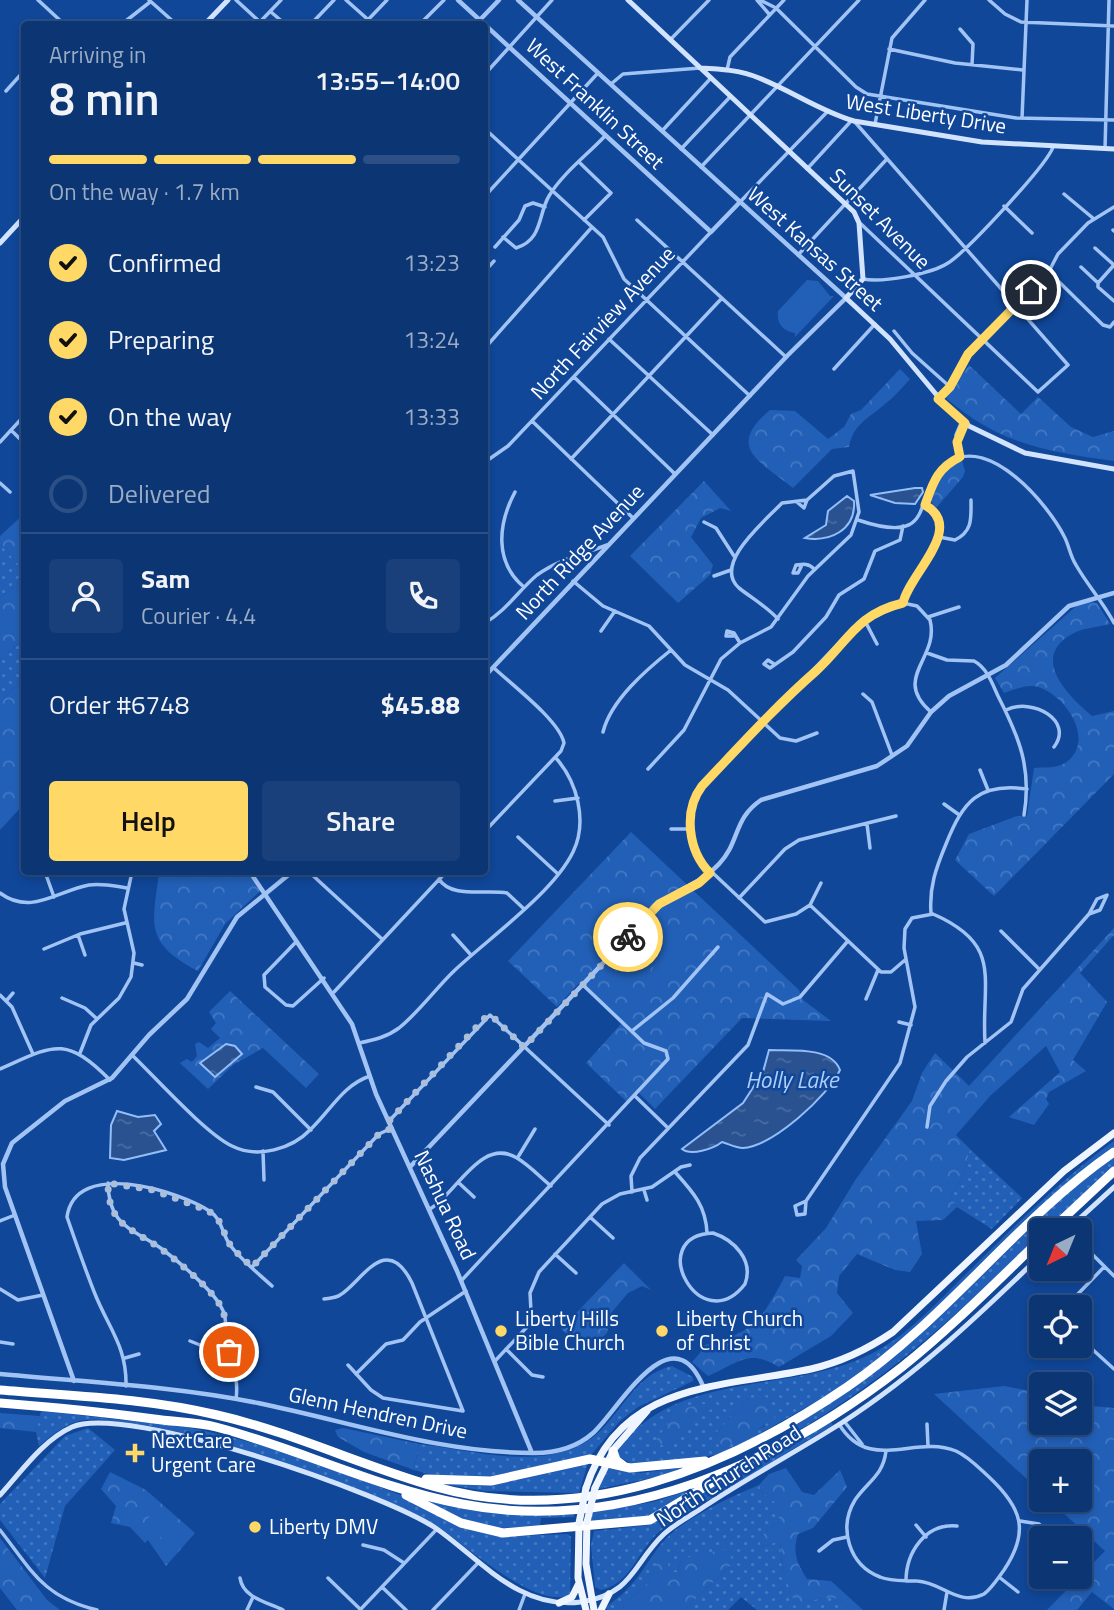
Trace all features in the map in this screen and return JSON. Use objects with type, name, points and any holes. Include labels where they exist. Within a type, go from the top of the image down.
[{"type":"highway","points":[[0,1390],[151,1403],[216,1415],[282,1433],[438,1487],[488,1496],[533,1499],[610,1493],[661,1482],[724,1458],[849,1385],[917,1333],[1076,1181],[1114,1152]]},
{"type":"highway","points":[[1064,1218],[1114,1171]]},
{"type":"highway","points":[[0,1403],[214,1427],[286,1449],[392,1488],[461,1523],[487,1531],[503,1533],[582,1525],[633,1524],[659,1517],[733,1469],[828,1417],[901,1367],[1029,1250]]},
{"type":"highway","points":[[613,1451],[616,1460],[626,1467]]},
{"type":"highway","points":[[403,1475],[436,1481],[491,1481],[578,1460],[602,1461],[626,1467],[665,1467],[724,1458]]},
{"type":"highway","points":[[392,1488],[464,1504],[515,1511],[570,1510],[617,1505],[666,1494],[733,1469]]},
{"type":"main road","points":[[209,21],[228,0]]},
{"type":"main road","name":"Sunset Avenue","points":[[628,0],[846,204],[859,223]]},
{"type":"main road","name":"West Liberty Drive","points":[[700,68],[727,70],[760,78],[827,111],[853,120],[982,142],[1114,149]]},
{"type":"main road","points":[[0,243],[21,220]]},
{"type":"main road","points":[[846,298],[863,279],[859,223]]},
{"type":"main road","name":"West Kansas Street","points":[[846,298],[875,324],[938,399],[963,422],[993,440],[1025,453],[1114,470]]},
{"type":"main road","points":[[559,1602],[572,1597],[579,1581],[586,1488],[618,1431],[648,1410],[703,1386],[811,1369],[872,1346],[907,1321],[1064,1171],[1114,1133]]},
{"type":"main road","points":[[1080,1218],[1114,1187]]},
{"type":"main road","name":"North Church Road","points":[[0,1495],[54,1437],[74,1425],[104,1422],[174,1433],[222,1444],[391,1506],[437,1530],[505,1584],[525,1594],[559,1602],[587,1604],[609,1594],[637,1571],[663,1535],[721,1495],[842,1423],[947,1345],[1029,1266]]},
{"type":"main road","points":[[587,1604],[582,1525],[602,1461],[648,1410]]},
{"type":"main road","points":[[579,1581],[587,1604],[594,1610]]},
{"type":"main road","points":[[601,1610],[609,1594]]},
{"type":"street","points":[[38,0],[61,21]]},
{"type":"street","points":[[236,0],[257,21]]},
{"type":"street","points":[[261,21],[281,0]]},
{"type":"street","points":[[315,21],[334,0]]},
{"type":"street","points":[[346,0],[368,20],[387,0]]},
{"type":"street","points":[[423,21],[444,0]]},
{"type":"street","name":"West Franklin Street","points":[[458,0],[477,21]]},
{"type":"street","points":[[479,21],[499,0]]},
{"type":"street","name":"West Kansas Street","points":[[518,0],[846,298]]},
{"type":"street","points":[[488,71],[552,0]]},
{"type":"street","points":[[670,40],[709,0]]},
{"type":"street","points":[[758,0],[776,8],[856,87],[880,97],[1022,118],[1114,120]]},
{"type":"street","points":[[758,0],[769,15]]},
{"type":"street","points":[[727,70],[730,57],[783,0]]},
{"type":"street","points":[[701,167],[859,0]]},
{"type":"street","points":[[875,124],[889,49],[895,34],[926,0]]},
{"type":"street","points":[[989,0],[1011,18],[1025,23],[1111,25]]},
{"type":"street","points":[[1022,118],[1027,0]]},
{"type":"street","points":[[1105,149],[1110,0]]},
{"type":"street","points":[[126,21],[150,1],[173,21]]},
{"type":"street","points":[[271,11],[282,21]]},
{"type":"street","points":[[960,29],[973,44],[972,65]]},
{"type":"street","name":"West Franklin Street","points":[[488,30],[711,232]]},
{"type":"street","points":[[889,49],[972,65],[1023,70]]},
{"type":"street","points":[[610,85],[623,74],[700,68]]},
{"type":"street","points":[[1107,73],[1114,73]]},
{"type":"street","points":[[6,91],[21,74]]},
{"type":"street","points":[[488,193],[597,74]]},
{"type":"street","points":[[661,132],[711,78]]},
{"type":"street","points":[[681,150],[730,97]]},
{"type":"street","points":[[740,202],[827,111]]},
{"type":"street","points":[[807,169],[853,120],[1015,305]]},
{"type":"street","points":[[488,132],[592,227],[611,250],[621,275],[750,396]]},
{"type":"street","points":[[503,237],[516,248],[522,247],[540,228],[545,207],[553,191],[605,136]]},
{"type":"street","points":[[863,279],[878,281],[944,265],[965,248],[1054,147]]},
{"type":"street","points":[[798,255],[886,160]]},
{"type":"street","points":[[580,163],[611,192],[584,220]]},
{"type":"street","points":[[1064,194],[1094,219]]},
{"type":"street","name":"North Fairview Avenue","points":[[488,460],[506,448],[740,202]]},
{"type":"street","points":[[495,247],[519,220],[525,206],[533,203],[545,207]]},
{"type":"street","points":[[1004,206],[1032,233]]},
{"type":"street","points":[[938,399],[950,387],[959,367],[982,338],[1049,272],[1058,254],[1094,219],[1114,207]]},
{"type":"street","points":[[637,220],[786,357]]},
{"type":"street","name":"Sunset Avenue","points":[[859,223],[1038,392],[1068,365],[1015,305]]},
{"type":"street","points":[[488,345],[592,227]]},
{"type":"street","points":[[1095,248],[1114,265],[1098,283]]},
{"type":"street","points":[[488,268],[494,261]]},
{"type":"street","points":[[1081,267],[1114,301]]},
{"type":"street","points":[[1049,272],[1108,327],[1114,322]]},
{"type":"street","points":[[571,459],[722,298]]},
{"type":"street","name":"North Ridge Avenue","points":[[488,673],[786,357],[846,298]]},
{"type":"street","points":[[834,369],[875,324]]},
{"type":"street","points":[[894,331],[912,354],[950,387]]},
{"type":"street","points":[[609,340],[713,435]]},
{"type":"street","points":[[574,377],[675,474]]},
{"type":"street","points":[[0,442],[21,419]]},
{"type":"street","points":[[531,421],[633,518]]},
{"type":"street","points":[[960,457],[956,435],[963,422]]},
{"type":"street","points":[[11,430],[21,440]]},
{"type":"street","points":[[858,520],[883,528],[903,526],[915,519],[925,505],[936,475],[960,457],[976,456],[993,461],[1039,502],[1064,537],[1075,565],[1100,596],[1114,623]]},
{"type":"street","points":[[648,769],[684,730],[717,665],[740,643],[767,630],[778,619],[814,569],[847,540],[858,520],[853,471],[834,476],[807,500],[803,509],[797,502],[780,505],[734,556],[731,570],[739,587],[763,603],[778,619]]},
{"type":"street","points":[[0,483],[10,492]]},
{"type":"street","points":[[514,492],[503,517],[503,552],[507,569],[524,587]]},
{"type":"street","points":[[939,537],[955,540],[967,531],[971,522],[971,500]]},
{"type":"street","points":[[903,603],[910,584],[939,537],[939,520],[925,505]]},
{"type":"street","points":[[704,522],[716,528],[734,556]]},
{"type":"street","points":[[774,664],[793,652],[826,617],[839,595],[864,579],[875,551],[897,543],[903,534],[903,526]]},
{"type":"street","points":[[488,621],[501,613],[524,587],[554,564],[607,545]]},
{"type":"street","points":[[802,565],[814,569]]},
{"type":"street","points":[[714,576],[731,570]]},
{"type":"street","points":[[573,582],[592,598],[649,626],[695,673],[727,690],[762,723],[788,741],[817,733]]},
{"type":"street","points":[[410,1167],[659,904],[699,883],[710,873],[728,853],[741,817],[761,800],[877,766],[893,757],[914,738],[931,712],[949,696],[1006,665],[1069,606],[1114,593]]},
{"type":"street","points":[[821,883],[810,905],[769,923],[761,920],[710,873],[696,855],[691,829],[692,803],[697,792],[819,668],[848,633],[865,621],[903,603],[917,606],[928,617],[932,636],[914,684],[919,699],[931,712]]},
{"type":"street","points":[[928,617],[959,607]]},
{"type":"street","points":[[601,631],[615,611]]},
{"type":"street","points":[[865,621],[877,644]]},
{"type":"street","points":[[735,636],[740,643]]},
{"type":"street","points":[[603,732],[606,723],[635,683],[671,650]]},
{"type":"street","points":[[927,653],[947,660],[974,661],[988,676],[1024,751],[1027,789],[1024,815]]},
{"type":"street","points":[[488,828],[564,745],[562,736],[494,668]]},
{"type":"street","points":[[863,694],[872,702],[893,757]]},
{"type":"street","points":[[1006,710],[1026,704],[1045,711],[1058,729],[1058,741],[1054,747]]},
{"type":"street","points":[[359,1043],[396,1030],[558,874],[574,851],[578,836],[578,798],[573,782],[555,757]]},
{"type":"street","points":[[979,770],[988,790]]},
{"type":"street","points":[[931,914],[934,869],[958,814],[972,799],[988,790],[1008,787],[1027,789]]},
{"type":"street","points":[[555,801],[578,798]]},
{"type":"street","points":[[944,804],[958,814]]},
{"type":"street","points":[[739,899],[790,844],[896,816]]},
{"type":"street","points":[[867,824],[870,848]]},
{"type":"street","points":[[671,829],[691,829]]},
{"type":"street","points":[[518,837],[558,874]]},
{"type":"street","points":[[46,875],[54,897]]},
{"type":"street","points":[[80,1053],[96,1018],[123,993],[134,963],[125,923],[127,888],[131,875]]},
{"type":"street","name":"Nashua Road","points":[[252,875],[334,992],[359,1043],[370,1076],[466,1291],[532,1453]]},
{"type":"street","points":[[74,1381],[15,1215],[3,1174],[6,1155],[15,1140],[65,1101],[110,1080],[187,999],[237,917],[288,875]]},
{"type":"street","points":[[312,875],[383,939]]},
{"type":"street","points":[[334,992],[443,875]]},
{"type":"street","points":[[439,879],[444,886],[453,890],[507,892],[523,908]]},
{"type":"street","points":[[0,893],[21,903],[54,897],[87,885],[127,888]]},
{"type":"street","points":[[927,1127],[930,1106],[942,1086],[985,1043],[1011,1022],[1023,989],[1097,900],[1114,888]]},
{"type":"street","points":[[1088,914],[1101,909],[1107,895]]},
{"type":"street","points":[[810,905],[878,970],[891,972],[905,960]]},
{"type":"street","points":[[806,1201],[864,1114],[898,1069],[911,1025],[915,994],[905,960],[906,925],[916,916],[931,914],[965,931],[978,945],[986,974],[985,1043]]},
{"type":"street","points":[[44,949],[78,935],[125,923]]},
{"type":"street","points":[[1001,931],[1040,970]]},
{"type":"street","points":[[78,935],[85,955]]},
{"type":"street","points":[[453,935],[471,955]]},
{"type":"street","points":[[298,941],[265,973],[264,985],[286,1005],[293,1006],[324,978]]},
{"type":"street","points":[[632,1192],[631,1176],[636,1165],[748,1045],[767,994],[779,1003],[793,1002],[847,942]]},
{"type":"street","points":[[632,1031],[673,998],[718,947]]},
{"type":"street","points":[[134,963],[142,965]]},
{"type":"street","points":[[866,999],[878,970]]},
{"type":"street","points":[[461,1281],[667,1062],[666,1051],[644,1043],[583,985]]},
{"type":"street","points":[[7,1000],[13,993]]},
{"type":"street","points":[[0,995],[7,1000],[33,1054]]},
{"type":"street","points":[[62,998],[85,1008],[96,1018]]},
{"type":"street","points":[[389,1121],[490,1015],[609,1125]]},
{"type":"street","points":[[899,1022],[911,1025]]},
{"type":"street","points":[[0,1069],[33,1054],[60,1048],[80,1053],[110,1080]]},
{"type":"street","points":[[132,1055],[222,1140],[237,1148],[263,1151],[292,1145],[311,1130],[351,1085],[370,1076]]},
{"type":"street","points":[[256,1087],[273,1092],[311,1130]]},
{"type":"street","points":[[635,1096],[668,1128]]},
{"type":"street","points":[[252,1267],[379,1134],[392,1128]]},
{"type":"street","points":[[518,1158],[534,1129]]},
{"type":"street","points":[[263,1151],[264,1180]]},
{"type":"street","points":[[428,1210],[443,1201],[473,1165],[488,1155],[501,1153],[518,1158],[551,1186]]},
{"type":"street","points":[[495,1361],[527,1327],[533,1283],[555,1254],[590,1217],[610,1199],[644,1190],[690,1165]]},
{"type":"street","points":[[676,1172],[704,1210],[707,1233]]},
{"type":"street","points":[[108,1183],[110,1204],[121,1223],[166,1252],[220,1304],[226,1319],[227,1347],[238,1378],[236,1399]]},
{"type":"street","points":[[126,1386],[125,1359],[95,1294],[67,1217],[70,1204],[77,1194],[93,1185],[108,1183],[153,1190],[209,1211],[219,1221],[231,1247],[272,1286]]},
{"type":"street","points":[[459,1183],[474,1197]]},
{"type":"street","points":[[644,1190],[647,1200]]},
{"type":"street","points":[[0,1221],[15,1215]]},
{"type":"street","points":[[590,1217],[613,1238]]},
{"type":"street","points":[[707,1233],[727,1239],[744,1256],[747,1264],[745,1284],[726,1300],[703,1297],[681,1273],[679,1261],[687,1244],[707,1233]]},
{"type":"street","points":[[555,1254],[576,1273]]},
{"type":"street","points":[[1092,1255],[1114,1276]]},
{"type":"street","points":[[324,1299],[341,1295],[374,1263],[397,1265],[412,1283],[464,1408],[459,1412],[383,1398],[371,1390],[348,1365]]},
{"type":"street","points":[[1077,1295],[1104,1267]]},
{"type":"street","points":[[0,1289],[12,1298],[23,1300],[44,1294]]},
{"type":"street","points":[[356,1374],[386,1344],[403,1340],[426,1319],[466,1291]]},
{"type":"street","points":[[190,1341],[210,1349],[227,1347]]},
{"type":"street","points":[[0,1342],[13,1344]]},
{"type":"street","points":[[506,1349],[532,1375],[543,1377]]},
{"type":"street","points":[[1092,1349],[1114,1369]]},
{"type":"street","points":[[125,1359],[139,1353]]},
{"type":"street","name":"Glenn Hendren Drive","points":[[0,1374],[236,1399],[414,1441],[489,1452],[532,1453],[564,1449],[586,1438],[643,1372],[658,1363],[671,1360],[685,1363],[694,1370],[703,1386]]},
{"type":"street","points":[[842,1423],[849,1439],[864,1446],[886,1451],[928,1447],[953,1450],[970,1460],[1010,1498],[1020,1521],[1015,1551],[988,1591],[975,1598],[960,1598],[925,1582],[886,1579],[869,1572],[853,1555],[847,1537],[852,1507],[881,1472],[886,1451]]},
{"type":"street","points":[[927,1424],[928,1447]]},
{"type":"street","points":[[1020,1521],[1041,1526]]},
{"type":"street","points":[[916,1525],[926,1537]]},
{"type":"street","points":[[906,1581],[909,1556],[926,1537],[941,1527],[957,1526]]},
{"type":"street","points":[[0,1530],[42,1585],[62,1600],[97,1610]]},
{"type":"street","points":[[328,1578],[360,1610],[437,1530]]},
{"type":"street","points":[[819,1551],[833,1540],[847,1537]]},
{"type":"street","points":[[363,1545],[384,1550],[404,1563]]},
{"type":"street","points":[[433,1610],[478,1563]]},
{"type":"street","points":[[999,1577],[1017,1592]]},
{"type":"street","points":[[240,1578],[242,1588],[253,1597],[282,1610]]},
{"type":"street","points":[[382,1587],[405,1610]]},
{"type":"street","points":[[944,1610],[947,1592]]},
{"type":"street","points":[[519,1610],[525,1594]]},
{"type":"street","points":[[247,1610],[253,1597]]},
{"type":"green space","points":[[807,280],[818,281],[830,296],[834,296],[795,337],[795,333],[781,326],[778,311]]},
{"type":"green space","points":[[969,365],[1021,414],[1038,397],[1071,427],[1093,437],[1114,431],[1114,461],[1067,454],[1025,443],[1005,436],[966,414],[946,398]]},
{"type":"green space","points":[[900,369],[910,379],[858,427],[849,447],[832,449],[793,488],[752,453],[750,434],[770,410],[795,411],[828,439],[844,427],[851,414],[861,410]]},
{"type":"green space","points":[[962,461],[965,471],[963,477],[936,508],[930,500],[938,482],[950,468]]},
{"type":"green space","points":[[704,481],[731,511],[720,508],[701,518],[691,537],[713,565],[710,575],[678,603],[630,556]]},
{"type":"green space","points":[[21,517],[21,567],[0,544],[0,536]]},
{"type":"green space","points":[[0,544],[21,567],[17,586],[0,597]]},
{"type":"green space","points":[[21,567],[21,641],[0,660],[0,597],[17,586]]},
{"type":"green space","points":[[1082,601],[1097,603],[1110,624],[1072,634],[1060,644],[1054,654],[1053,665],[1064,688],[1092,716],[1114,711],[1114,774],[994,896],[955,860],[969,834],[1017,816],[1027,816],[1034,768],[1054,767],[1066,762],[1076,750],[1079,739],[1067,708],[1050,693],[1032,686],[1004,693],[995,678]]},
{"type":"green space","points":[[21,641],[21,680],[0,703],[0,660]]},
{"type":"green space","points":[[21,680],[21,807],[0,830],[0,703]]},
{"type":"green space","points":[[631,832],[799,990],[803,1000],[831,1021],[742,1018],[655,1109],[637,1091],[627,1102],[586,1063],[621,1024],[579,983],[557,1007],[508,961]]},
{"type":"green space","points":[[159,875],[249,875],[260,891],[225,924],[198,971],[180,961],[160,941],[154,919]]},
{"type":"green space","points":[[660,919],[690,948],[660,975],[635,947],[650,926]]},
{"type":"green space","points":[[1114,928],[1114,935],[1080,973],[1107,1002],[1073,1060],[1086,1071],[1049,1092],[1046,1099],[1049,1104],[1034,1125],[1009,1117],[1060,1072],[1046,1046],[990,1096],[956,1135],[970,1149],[963,1176],[951,1197],[957,1207],[943,1220],[916,1221],[922,1254],[910,1272],[895,1270],[857,1254],[839,1276],[837,1293],[853,1313],[831,1336],[779,1367],[768,1361],[750,1358],[708,1376],[692,1362],[700,1353],[701,1346],[733,1336],[753,1324],[769,1305],[785,1276],[800,1278],[802,1266],[796,1260],[826,1228],[856,1179],[912,1101],[922,1073],[935,1053],[969,1086]]},
{"type":"green space","points":[[230,991],[319,1074],[306,1088],[263,1048],[233,1065],[208,1089],[180,1063],[187,1059],[192,1062],[197,1056],[195,1044],[199,1042],[208,1048],[220,1038],[211,1029],[216,1023],[209,1012]]},
{"type":"green space","points":[[1114,1141],[1114,1147],[1078,1174],[1029,1218],[900,1342],[836,1390],[730,1451],[701,1458],[632,1464],[619,1457],[618,1448],[644,1423],[672,1406],[704,1394],[839,1367],[885,1346],[922,1317],[1075,1171]],"holes":[[[749,1398],[766,1401],[765,1426],[722,1448],[715,1434]]]},
{"type":"green space","points":[[970,1149],[1022,1198],[992,1229],[957,1207],[951,1197],[963,1176]]},
{"type":"green space","points":[[1114,1155],[1114,1168],[1059,1218],[1039,1218]]},
{"type":"green space","points":[[1029,1227],[1029,1245],[954,1316],[861,1390],[794,1433],[790,1426],[840,1395]]},
{"type":"green space","points":[[624,1263],[651,1290],[642,1286],[628,1293],[611,1313],[607,1333],[588,1351],[561,1329]]},
{"type":"green space","points":[[672,1366],[693,1377],[693,1381],[638,1407],[620,1421],[590,1456],[487,1477],[436,1476],[414,1470],[419,1444],[517,1457],[542,1456],[565,1451],[586,1442],[605,1426],[642,1382]]},
{"type":"green space","points":[[1004,1386],[1029,1391],[1029,1435],[1092,1435],[1092,1406],[1114,1408],[1114,1609],[1092,1592],[1077,1610],[1047,1610],[1068,1589],[1092,1589],[1092,1564],[1105,1551],[1092,1539],[1092,1526],[1078,1526],[1062,1512],[1092,1512],[1092,1449],[1029,1449],[1029,1481],[934,1394]]},
{"type":"green space","points":[[767,1397],[766,1410],[771,1411],[775,1418],[750,1435],[722,1448],[712,1440],[749,1398]]},
{"type":"green space","points":[[700,1404],[717,1404],[702,1417],[691,1421],[676,1443],[655,1446],[653,1443],[679,1410]]},
{"type":"green space","points":[[41,1411],[187,1427],[227,1436],[292,1454],[398,1494],[462,1525],[512,1536],[568,1534],[571,1537],[570,1595],[554,1597],[517,1583],[443,1530],[405,1509],[211,1440],[162,1428],[111,1420],[91,1420],[66,1426],[39,1446],[36,1432]]},
{"type":"green space","points":[[0,1413],[40,1416],[36,1432],[0,1428]]},
{"type":"green space","points":[[830,1421],[833,1425],[670,1523],[653,1538],[619,1582],[601,1590],[595,1587],[591,1545],[594,1531],[650,1525],[731,1475]]},
{"type":"green space","points":[[88,1428],[115,1450],[65,1506],[45,1578],[0,1520],[0,1504],[65,1436]]},
{"type":"green space","points":[[343,1428],[419,1444],[414,1470],[364,1452],[338,1437],[335,1430]]},
{"type":"green space","points":[[588,1463],[579,1493],[484,1491],[438,1483],[510,1479]]},
{"type":"green space","points":[[609,1466],[641,1473],[695,1466],[677,1473],[598,1489]]},
{"type":"green space","points":[[786,1468],[802,1492],[814,1495],[840,1470],[847,1487],[813,1528],[798,1534],[796,1552],[798,1563],[807,1579],[831,1581],[863,1610],[849,1610],[838,1598],[820,1598],[796,1607],[782,1567],[780,1541],[760,1547],[760,1537],[779,1521],[779,1506],[762,1492],[759,1485],[769,1474]]},
{"type":"green space","points":[[110,1472],[146,1490],[195,1533],[166,1566],[148,1540],[145,1543],[130,1527],[111,1523],[116,1506],[101,1489]]},
{"type":"green space","points":[[759,1485],[762,1492],[779,1505],[779,1521],[761,1536],[761,1547],[780,1540],[782,1567],[796,1606],[820,1598],[838,1598],[849,1610],[757,1610],[741,1597],[728,1610],[684,1610],[730,1566],[698,1557],[681,1559],[678,1572],[669,1573],[660,1556],[647,1586],[624,1603],[623,1610],[607,1610],[606,1607],[632,1584],[671,1534],[707,1510]]},
{"type":"green space","points":[[699,1487],[653,1517],[591,1522],[592,1512],[653,1502]]},
{"type":"green space","points":[[425,1500],[480,1511],[518,1515],[574,1514],[574,1517],[541,1518],[540,1526],[492,1527],[468,1521]]},
{"type":"green space","points":[[155,1510],[183,1535],[173,1547],[144,1523]]},
{"type":"green space","points":[[0,1538],[47,1600],[60,1610],[17,1610],[0,1588]]},
{"type":"green space","points":[[725,1549],[732,1559],[730,1566],[684,1610],[623,1610],[624,1603],[647,1586],[660,1555],[668,1560],[669,1572],[678,1572],[681,1559]]},
{"type":"water","points":[[922,488],[923,492],[915,504],[895,503],[870,495]]},
{"type":"water","points":[[847,496],[854,501],[851,520],[846,527],[832,536],[805,538],[826,525],[828,511]]},
{"type":"water","points":[[226,1044],[235,1046],[242,1054],[215,1077],[200,1063]]},
{"type":"water","name":"Holly Lake","points":[[769,1050],[819,1053],[835,1062],[840,1070],[812,1106],[769,1139],[743,1148],[722,1142],[702,1151],[682,1149],[743,1103],[763,1072]]},
{"type":"water","points":[[117,1111],[138,1117],[155,1115],[161,1124],[154,1131],[166,1150],[124,1160],[110,1158],[111,1125]]},
{"type":"way so far","points":[[229,1352],[226,1319],[220,1304],[166,1252],[121,1223],[110,1204],[108,1183],[125,1183],[153,1190],[209,1211],[219,1221],[231,1247],[252,1267],[382,1131],[392,1128],[389,1121],[485,1018],[492,1016],[524,1047],[628,937]]},
{"type":"place","name":"Liberty Hills Bible Church","points":[[501,1331]]},
{"type":"place","name":"Liberty Church of Christ","points":[[662,1331]]},
{"type":"place","name":"NextCare Urgent Care","points":[[135,1453]]},
{"type":"place","name":"Liberty DMV","points":[[255,1527]]},
{"type":"route","points":[[628,937],[659,904],[671,895],[699,883],[710,873],[698,859],[692,841],[692,803],[697,792],[791,692],[819,668],[848,633],[892,606],[903,603],[907,589],[928,559],[939,537],[937,515],[925,505],[931,485],[942,468],[960,457],[957,442],[965,423],[938,399],[950,387],[968,354],[1031,290]]}]
